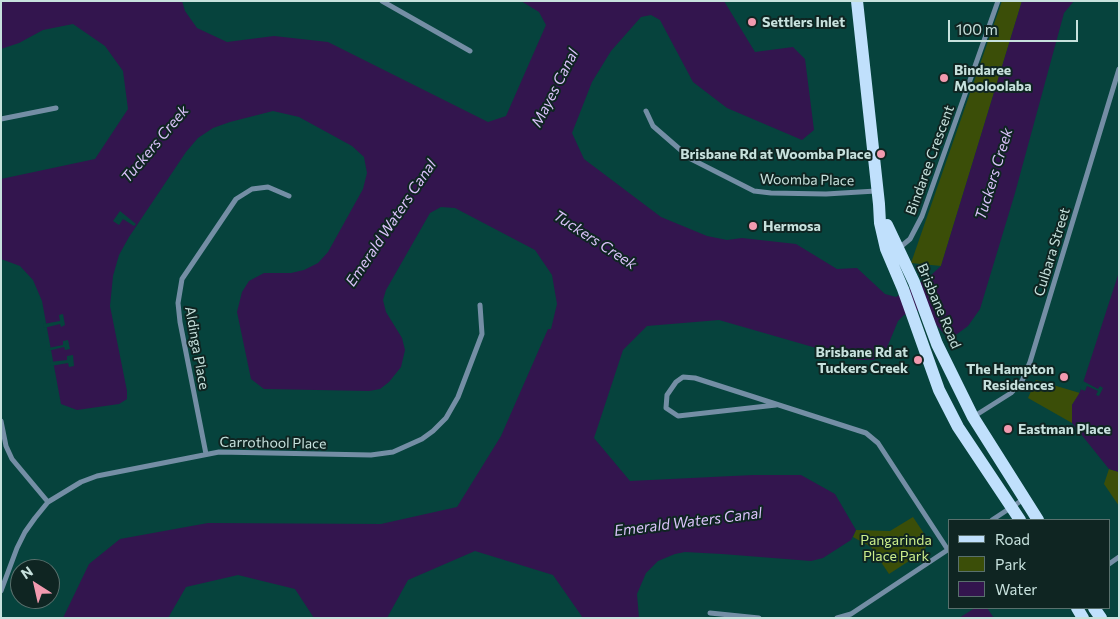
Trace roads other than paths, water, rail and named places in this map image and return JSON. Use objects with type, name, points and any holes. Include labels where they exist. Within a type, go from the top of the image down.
[{"type":"main road","name":"Brisbane Road","points":[[857,2],[880,223],[886,250],[903,289],[939,390],[958,427],[1019,519]]},
{"type":"main road","name":"Brisbane Road","points":[[879,204],[888,229],[914,282],[937,344],[973,417],[1037,519]]},
{"type":"main road","points":[[958,427],[973,417]]},
{"type":"street","points":[[382,1],[470,51]]},
{"type":"street","name":"Bindaree Crescent","points":[[892,263],[894,253],[910,239],[922,216],[998,1]]},
{"type":"street","name":"Culbara Street","points":[[973,417],[1011,393],[1022,381],[1028,369],[1119,70]]},
{"type":"street","points":[[1,119],[56,108]]},
{"type":"street","name":"Woomba Place","points":[[646,111],[653,126],[691,159],[754,191],[826,194],[877,191]]},
{"type":"street","name":"Aldinga Place","points":[[206,454],[180,322],[178,303],[182,279],[236,199],[252,189],[268,187],[289,196]]},
{"type":"street","name":"Carrothool Place","points":[[1,591],[17,548],[48,502],[81,482],[97,476],[206,454],[226,452],[371,454],[392,452],[422,439],[446,418],[458,397],[482,334],[480,304]]},
{"type":"street","points":[[776,405],[678,416],[666,408],[667,395],[676,382],[683,377],[695,378],[866,433],[878,443],[948,549],[851,614],[837,618]]},
{"type":"street","points":[[1,421],[4,446],[12,459],[48,502]]},
{"type":"street","points":[[994,519],[1024,500]]},
{"type":"street","points":[[710,613],[759,618]]},
{"type":"water","points":[[1,1],[182,1],[185,11],[197,28],[227,42],[274,36],[328,42],[488,122],[506,116],[546,25],[539,12],[521,1],[724,1],[755,52],[793,47],[805,59],[814,130],[802,140],[727,108],[693,82],[660,20],[651,15],[641,17],[611,51],[592,82],[572,133],[584,159],[661,217],[707,236],[727,240],[742,238],[796,244],[837,269],[857,268],[885,294],[896,297],[929,277],[941,266],[1022,1],[1074,1],[1064,13],[1015,193],[980,309],[968,326],[949,340],[923,309],[904,315],[898,321],[886,350],[881,357],[873,360],[858,360],[719,320],[647,326],[623,350],[594,438],[630,481],[753,475],[801,475],[835,494],[856,530],[851,540],[823,558],[811,561],[685,552],[675,554],[658,561],[646,573],[637,594],[639,618],[583,618],[553,575],[475,551],[408,580],[387,618],[314,618],[295,589],[238,575],[186,587],[168,618],[63,618],[89,564],[120,539],[208,523],[381,524],[457,507],[501,436],[548,329],[551,329],[557,304],[552,275],[535,250],[455,208],[441,207],[430,213],[386,290],[383,300],[386,312],[402,338],[405,350],[401,367],[389,382],[380,389],[369,391],[264,389],[251,379],[237,312],[242,292],[249,281],[264,273],[291,273],[304,270],[318,263],[328,252],[363,189],[367,173],[364,157],[352,146],[299,117],[273,111],[213,128],[198,138],[186,152],[119,255],[113,276],[110,306],[127,399],[119,404],[77,410],[61,404],[42,301],[33,280],[20,266],[1,259],[1,179],[95,159],[128,109],[123,71],[105,46],[73,24],[43,30],[19,43],[1,49]]},
{"type":"water","points":[[1119,272],[1119,472],[1109,469],[1072,423],[1072,405],[1080,392]]},
{"type":"water","points":[[973,609],[988,609],[994,618],[959,618]]},
{"type":"place","name":"Settlers Inlet","points":[[752,22]]},
{"type":"place","name":"Bindaree Mooloolaba","points":[[944,78]]},
{"type":"place","name":"Brisbane Rd at Woomba Place","points":[[881,154]]},
{"type":"place","name":"Hermosa","points":[[753,226]]},
{"type":"place","name":"Brisbane Rd at Tuckers Creek","points":[[918,360]]},
{"type":"place","name":"The Hampton Residences","points":[[1064,377]]},
{"type":"place","name":"Eastman Place","points":[[1008,429]]},
{"type":"water label","name":"Mayes Canal","points":[[555,88]]},
{"type":"water label","name":"Tuckers Creek","points":[[155,144]]},
{"type":"water label","name":"Tuckers Creek","points":[[994,174]]},
{"type":"water label","name":"Emerald Waters Canal","points":[[391,223]]},
{"type":"water label","name":"Tuckers Creek","points":[[595,240]]},
{"type":"water label","name":"Emerald Waters Canal","points":[[688,522]]},
{"type":"park label","name":"Pangarinda Place Park","points":[[896,548]]}]
